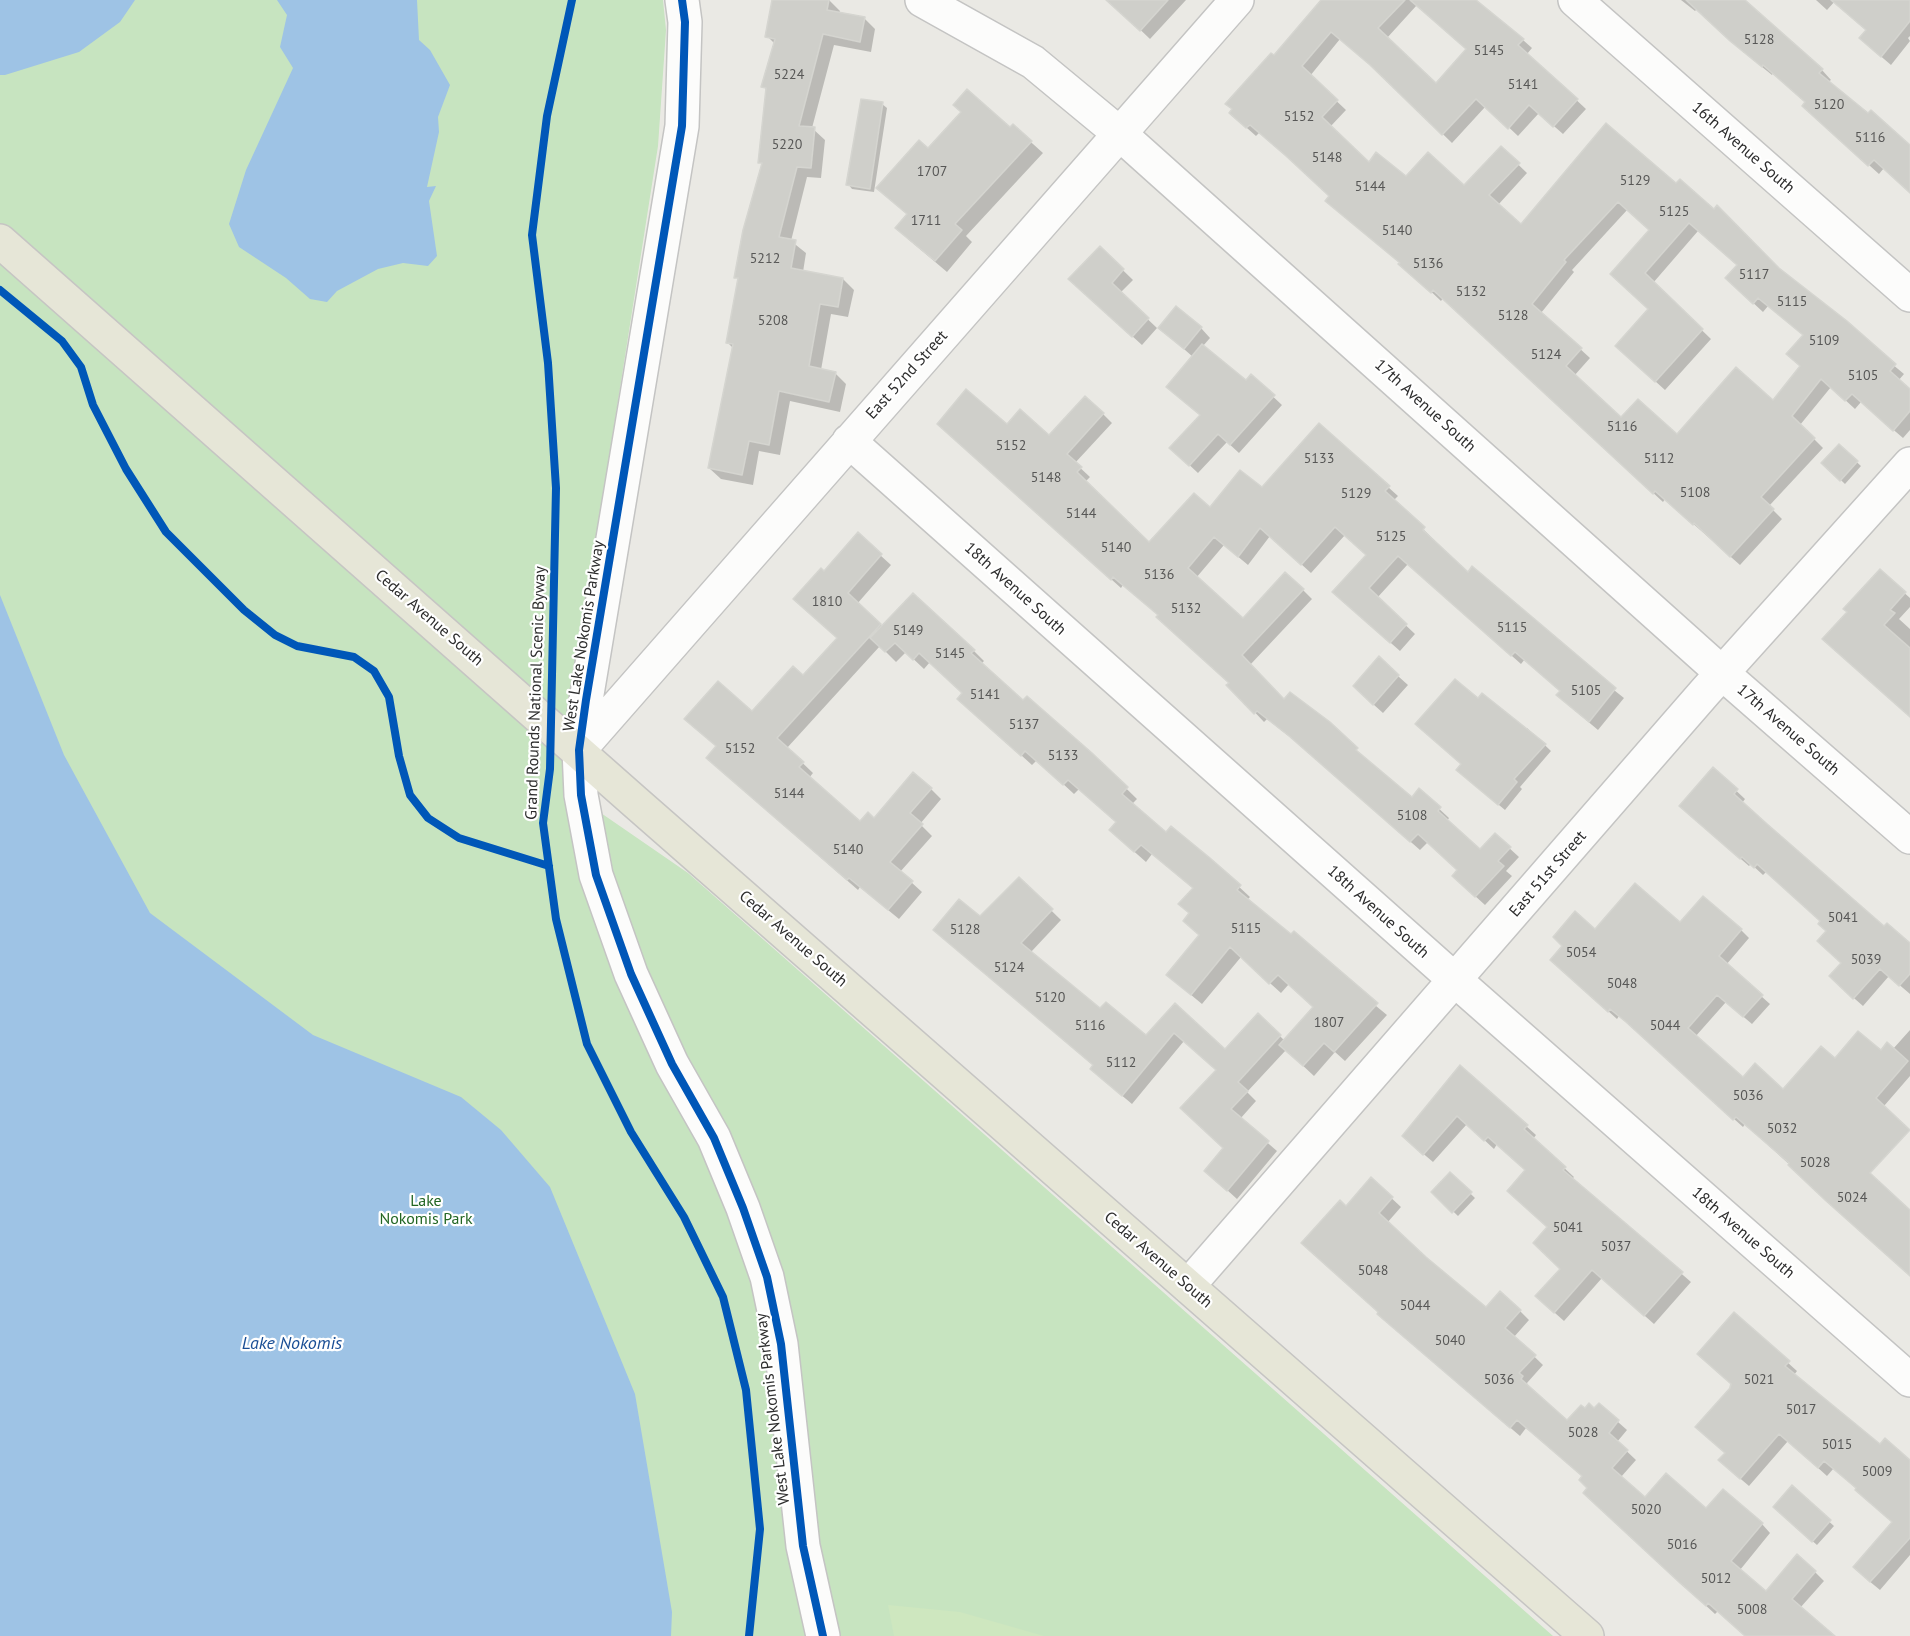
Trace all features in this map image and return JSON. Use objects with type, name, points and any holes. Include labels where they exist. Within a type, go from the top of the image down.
[{"type":"main road","name":"Cedar Avenue South","points":[[0,241],[579,750],[634,801],[1587,1636]]},
{"type":"street","name":"West Lake Nokomis Parkway","points":[[682,0],[685,22],[682,126],[579,750],[585,828],[611,921],[651,1020],[729,1173],[767,1277],[782,1344],[803,1546],[823,1636]]},
{"type":"street","name":"17th Avenue South","points":[[922,0],[1033,62],[1120,134],[1722,673],[1910,837]]},
{"type":"street","name":"East 52nd Street","points":[[579,750],[1236,0]]},
{"type":"street","name":"16th Avenue South","points":[[1575,0],[1910,295]]},
{"type":"street","name":"18th Avenue South","points":[[849,441],[1455,980],[1910,1380]]},
{"type":"street","name":"East 51st Street","points":[[1188,1286],[1722,673],[1910,464]]},
{"type":"green space","name":"Lake Nokomis Park","points":[[0,0],[663,0],[666,30],[658,146],[575,675],[569,791],[688,873],[1553,1636],[0,1636]]},
{"type":"green space","points":[[888,1605],[960,1612],[1044,1636],[894,1636]]},
{"type":"water","points":[[0,0],[135,0],[120,22],[79,52],[0,75]]},
{"type":"water","points":[[277,0],[417,0],[419,40],[430,50],[450,85],[438,117],[439,132],[427,187],[436,186],[429,201],[437,256],[428,266],[403,263],[378,269],[337,291],[327,302],[310,299],[286,278],[239,247],[229,224],[246,170],[293,68],[280,47],[287,15]]},
{"type":"water","name":"Lake Nokomis","points":[[0,595],[64,755],[150,913],[313,1035],[461,1097],[501,1130],[550,1187],[635,1394],[672,1612],[671,1636],[0,1636]]},
{"type":"building","points":[[772,0],[829,0],[827,10],[865,17],[860,42],[823,34],[799,126],[815,127],[811,168],[797,167],[779,237],[796,240],[791,268],[843,278],[838,307],[820,304],[809,366],[836,372],[829,402],[779,391],[769,445],[749,441],[742,475],[708,468],[733,344],[726,343],[738,278],[734,278],[743,230],[762,163],[758,163],[766,88],[761,87],[775,39],[765,37]]},
{"type":"building","points":[[1106,0],[1168,0],[1140,31]]},
{"type":"building","points":[[1321,0],[1405,0],[1378,28],[1436,83],[1466,49],[1410,0],[1476,0],[1524,39],[1518,45],[1578,99],[1553,127],[1529,105],[1508,129],[1476,99],[1442,135],[1370,65],[1331,32],[1302,66],[1338,100],[1322,117],[1369,162],[1376,152],[1406,176],[1428,152],[1464,185],[1501,146],[1520,163],[1489,195],[1521,224],[1606,123],[1676,183],[1680,179],[1714,209],[1717,205],[1779,268],[1847,321],[1896,364],[1890,371],[1910,389],[1910,411],[1893,431],[1852,394],[1845,401],[1821,379],[1792,416],[1815,438],[1761,497],[1774,509],[1730,557],[1655,491],[1653,494],[1433,290],[1431,293],[1398,264],[1400,263],[1325,201],[1329,196],[1286,156],[1250,125],[1246,128],[1229,113],[1232,109],[1225,104],[1271,53],[1274,55]],"holes":[[[1618,202],[1649,230],[1610,274],[1648,309],[1615,346],[1655,382],[1703,329],[1645,273],[1689,223],[1737,265],[1725,278],[1753,304],[1758,298],[1803,335],[1786,354],[1800,366],[1773,400],[1736,367],[1677,434],[1638,399],[1621,417],[1566,366],[1582,348],[1532,304],[1566,262],[1564,260]]]},
{"type":"building","points":[[1686,0],[1745,0],[1823,69],[1819,73],[1868,113],[1871,110],[1910,145],[1910,193],[1874,160],[1868,166],[1802,106],[1805,102],[1763,65],[1762,67],[1730,41]]},
{"type":"building","points":[[1831,0],[1910,0],[1910,21],[1881,57],[1859,38],[1866,30]]},
{"type":"building","points":[[967,89],[1010,127],[1013,124],[1032,141],[955,224],[962,230],[935,261],[895,228],[907,214],[876,188],[919,140],[928,148],[961,112],[953,105]]},
{"type":"building","points":[[861,99],[883,102],[870,189],[846,185]]},
{"type":"building","points":[[1100,246],[1124,269],[1112,283],[1149,318],[1132,337],[1068,279]]},
{"type":"building","points":[[1176,306],[1202,327],[1184,349],[1158,328]]},
{"type":"building","points":[[1202,344],[1246,380],[1251,374],[1275,395],[1230,445],[1218,434],[1189,466],[1169,448],[1200,415],[1166,387]]},
{"type":"building","points":[[966,389],[1007,424],[1020,409],[1049,435],[1085,396],[1104,413],[1067,454],[1082,467],[1077,472],[1149,542],[1194,493],[1210,507],[1240,470],[1262,487],[1319,423],[1390,486],[1385,491],[1425,527],[1423,530],[1468,572],[1472,566],[1616,688],[1589,722],[1556,695],[1560,691],[1515,652],[1511,656],[1398,556],[1369,588],[1407,624],[1390,643],[1332,592],[1366,555],[1335,527],[1301,565],[1260,528],[1238,557],[1214,537],[1188,568],[1243,618],[1285,572],[1304,589],[1242,655],[1284,699],[1290,692],[1330,722],[1358,748],[1356,750],[1412,797],[1419,788],[1441,807],[1438,811],[1480,849],[1495,833],[1511,847],[1498,861],[1504,866],[1475,897],[1452,876],[1457,870],[1418,834],[1410,842],[1289,736],[1257,711],[1254,714],[1226,685],[1229,683],[1156,617],[1158,615],[1113,577],[1111,580],[937,424]]},
{"type":"building","points":[[1839,444],[1858,461],[1840,481],[1821,463]]},
{"type":"building","points":[[858,532],[882,554],[848,593],[881,624],[777,738],[804,762],[799,767],[860,821],[868,812],[874,818],[913,772],[932,788],[910,813],[923,824],[890,862],[913,881],[888,910],[849,878],[847,880],[706,758],[716,746],[684,719],[718,681],[752,711],[793,666],[803,675],[837,638],[793,599],[821,568],[824,571]]},
{"type":"building","points":[[1880,569],[1906,592],[1890,610],[1895,613],[1884,625],[1910,648],[1910,717],[1822,639],[1847,612],[1843,609]]},
{"type":"building","points":[[913,593],[975,650],[971,653],[1023,700],[1027,696],[1128,787],[1122,794],[1166,832],[1171,826],[1241,885],[1237,890],[1291,934],[1294,931],[1378,1003],[1334,1052],[1324,1043],[1303,1066],[1279,1045],[1313,1007],[1278,975],[1269,984],[1230,947],[1191,995],[1166,975],[1199,935],[1183,921],[1189,913],[1178,904],[1193,888],[1141,845],[1134,852],[1109,830],[1116,822],[1068,780],[1063,785],[1025,751],[1021,756],[957,699],[962,693],[919,653],[913,660],[895,643],[885,652],[870,638]]},
{"type":"building","points":[[1379,656],[1399,675],[1373,705],[1353,686]]},
{"type":"building","points":[[1455,679],[1478,698],[1482,693],[1546,744],[1514,779],[1517,782],[1498,805],[1456,770],[1461,764],[1415,724]]},
{"type":"building","points":[[1713,767],[1738,789],[1734,794],[1766,823],[1884,926],[1887,923],[1910,943],[1910,974],[1899,986],[1880,969],[1853,999],[1829,976],[1841,963],[1817,941],[1826,931],[1818,924],[1820,921],[1757,864],[1754,868],[1742,857],[1740,859],[1679,806]]},
{"type":"building","points":[[1019,877],[1053,909],[1021,943],[1100,1008],[1106,1002],[1146,1035],[1175,1003],[1225,1049],[1258,1013],[1281,1035],[1238,1082],[1248,1091],[1231,1109],[1269,1141],[1227,1191],[1204,1171],[1223,1148],[1180,1108],[1216,1070],[1174,1033],[1122,1096],[1090,1069],[1093,1065],[933,930],[959,899],[980,916]]},
{"type":"building","points":[[1635,883],[1680,922],[1703,896],[1742,929],[1719,956],[1763,995],[1743,1017],[1717,995],[1688,1028],[1743,1077],[1755,1063],[1783,1089],[1821,1046],[1835,1058],[1858,1031],[1881,1050],[1887,1042],[1908,1061],[1876,1098],[1910,1130],[1870,1173],[1910,1210],[1910,1276],[1825,1200],[1788,1165],[1789,1163],[1736,1117],[1733,1120],[1626,1022],[1610,1009],[1608,1012],[1550,960],[1562,946],[1553,937],[1575,911],[1595,929]]},
{"type":"building","points":[[1460,1065],[1528,1125],[1524,1129],[1566,1167],[1563,1170],[1683,1272],[1644,1316],[1592,1270],[1554,1313],[1535,1296],[1560,1269],[1533,1243],[1547,1227],[1507,1191],[1525,1170],[1488,1137],[1484,1141],[1457,1116],[1423,1155],[1402,1136]]},
{"type":"building","points":[[1450,1172],[1472,1192],[1452,1213],[1431,1192]]},
{"type":"building","points":[[1371,1177],[1393,1197],[1379,1213],[1426,1257],[1486,1307],[1500,1291],[1521,1310],[1505,1328],[1536,1355],[1519,1373],[1523,1376],[1521,1379],[1567,1420],[1581,1405],[1585,1408],[1589,1403],[1594,1408],[1599,1403],[1619,1420],[1609,1433],[1628,1450],[1612,1468],[1645,1497],[1666,1473],[1706,1508],[1723,1489],[1763,1523],[1731,1561],[1766,1591],[1797,1554],[1816,1571],[1792,1599],[1835,1636],[1745,1636],[1708,1603],[1706,1606],[1583,1493],[1587,1488],[1579,1480],[1582,1476],[1517,1420],[1510,1428],[1377,1314],[1378,1312],[1301,1243],[1340,1200],[1346,1206]]},
{"type":"building","points":[[1734,1312],[1790,1361],[1785,1366],[1880,1444],[1885,1438],[1910,1460],[1910,1538],[1870,1582],[1853,1567],[1892,1522],[1855,1490],[1856,1488],[1824,1461],[1818,1468],[1779,1434],[1740,1479],[1718,1460],[1725,1453],[1695,1427],[1730,1388],[1731,1384],[1697,1354]]},
{"type":"building","points":[[1792,1485],[1831,1520],[1812,1542],[1773,1507]]},
{"type":"cycle path","name":"Grand Rounds National Scenic Byway","points":[[572,0],[547,116],[532,235],[548,363],[556,488],[550,769],[543,823],[556,919],[587,1044],[631,1132],[684,1217],[723,1297],[746,1390],[760,1529],[749,1636]]},
{"type":"cycle path","points":[[682,0],[685,22],[682,126],[586,700],[579,750],[581,795],[596,875],[631,974],[672,1064],[714,1138],[743,1208],[767,1277],[781,1344],[803,1546],[823,1636]]},
{"type":"cycle path","points":[[0,290],[62,341],[81,367],[93,405],[126,469],[166,532],[244,610],[275,635],[297,646],[354,657],[374,671],[389,697],[399,756],[410,795],[428,818],[459,838],[549,866]]}]
